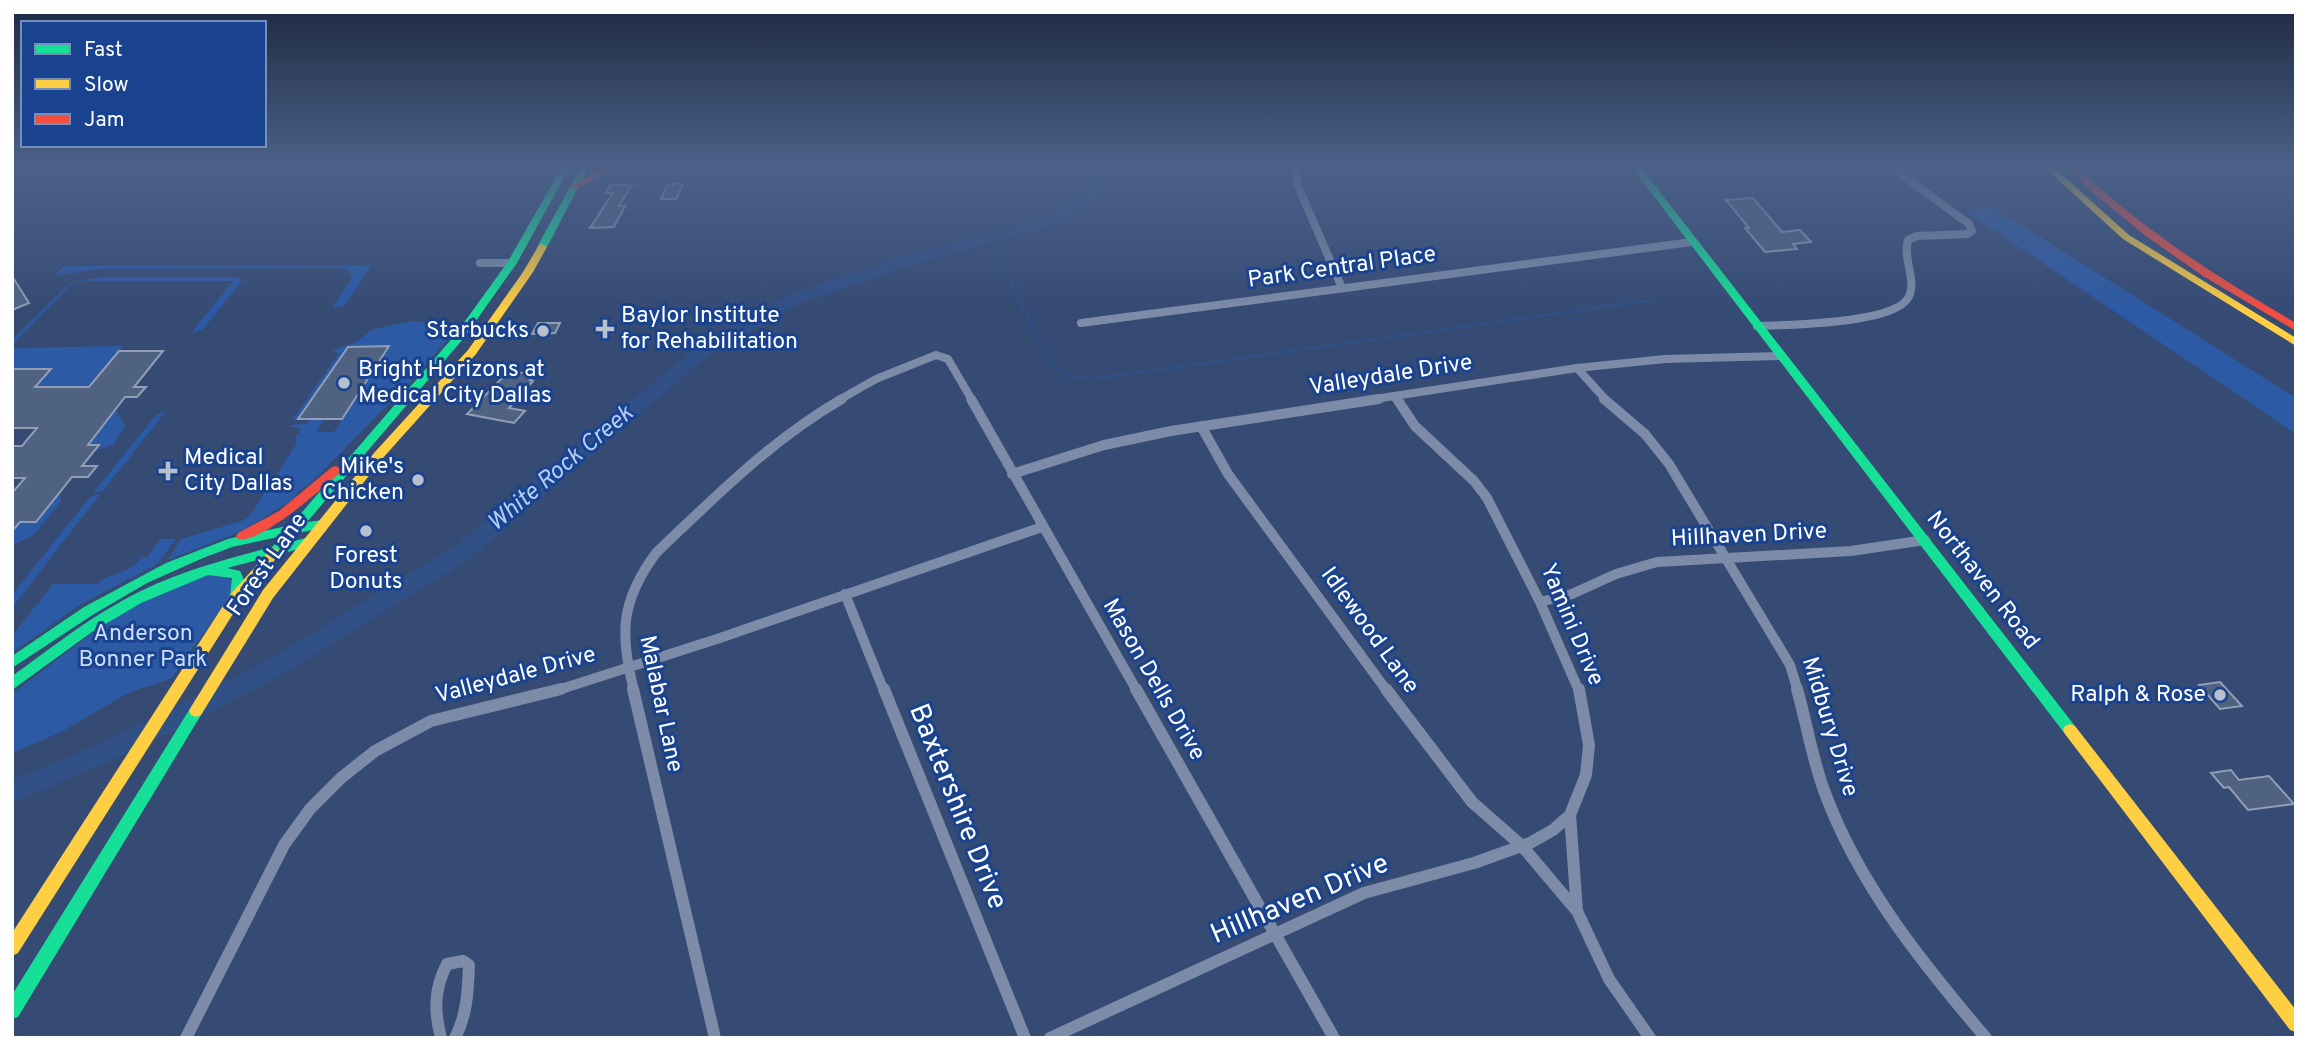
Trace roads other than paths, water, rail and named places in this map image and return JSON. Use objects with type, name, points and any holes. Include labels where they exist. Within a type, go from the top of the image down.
[{"type":"main road","name":"Forest Lane","points":[[12,948],[235,599],[460,337],[504,276],[541,214]]},
{"type":"main road","name":"Forest Lane","points":[[12,1011],[268,594],[378,456],[449,380],[511,299],[560,214]]},
{"type":"main road","name":"Northaven Road","points":[[1671,214],[2296,1024]]},
{"type":"main road","points":[[2099,214],[2119,233],[2296,343]]},
{"type":"main road","points":[[2119,214],[2128,223],[2219,282],[2296,328]]},
{"type":"main road","points":[[504,276],[528,272],[521,262],[529,236]]},
{"type":"main road","points":[[2204,286],[2219,282]]},
{"type":"main road","points":[[449,380],[457,360],[489,316],[491,308],[487,299]]},
{"type":"main road","points":[[229,544],[283,514],[363,447]]},
{"type":"main road","points":[[12,663],[62,626],[132,584],[179,562],[229,544],[323,524]]},
{"type":"main road","points":[[14,682],[115,610],[156,590],[195,572],[309,542]]},
{"type":"main road","points":[[156,590],[214,571],[230,572],[236,574],[239,580],[235,599]]},
{"type":"street","points":[[1310,214],[1342,288]]},
{"type":"street","points":[[1757,326],[1872,317],[1892,312],[1907,301],[1910,292],[1905,248],[1908,240],[1917,236],[1968,234],[1972,231],[1969,223],[1956,214]]},
{"type":"street","name":"Park Central Place","points":[[1081,323],[1692,242]]},
{"type":"street","points":[[480,263],[512,263]]},
{"type":"street","name":"Mason Dells Drive","points":[[929,356],[941,355],[947,359],[1334,1038]]},
{"type":"street","name":"Malabar Lane","points":[[715,1038],[628,667],[622,635],[627,597],[656,553],[780,438],[854,391],[929,356]]},
{"type":"street","name":"Valleydale Drive","points":[[1012,474],[1104,445],[1201,426],[1577,368],[1665,359],[1782,356]]},
{"type":"street","name":"Midbury Drive","points":[[1577,368],[1599,394],[1633,422],[1658,448],[1727,558],[1790,665],[1800,692],[1824,792],[1842,831],[1900,928],[1986,1038]]},
{"type":"street","name":"Yamini Drive","points":[[1395,396],[1415,426],[1474,481],[1486,498],[1540,602],[1579,690],[1589,745],[1586,775],[1570,815],[1577,911]]},
{"type":"street","name":"Idlewood Lane","points":[[1201,426],[1228,474],[1434,756],[1472,802],[1522,846]]},
{"type":"street","name":"Valleydale Drive","points":[[186,1038],[285,845],[319,797],[352,768],[385,745],[435,719],[460,711],[547,694],[740,632],[1042,527]]},
{"type":"street","name":"Hillhaven Drive","points":[[1540,602],[1572,594],[1616,575],[1657,562],[1851,551],[1925,540]]},
{"type":"street","name":"Baxtershire Drive","points":[[845,594],[1024,1038]]},
{"type":"street","name":"Hillhaven Drive","points":[[1050,1038],[1386,885],[1481,861],[1522,846],[1562,824],[1570,815]]},
{"type":"street","name":"Yamini Drive","points":[[1522,846],[1577,911],[1609,979],[1650,1038]]},
{"type":"street","points":[[441,1038],[435,1018],[435,990],[447,964],[463,961],[469,965],[467,1000],[455,1038]]},
{"type":"waterway","name":"White Rock Creek","points":[[12,792],[113,749],[264,674],[460,554],[704,350],[795,299],[922,256],[1054,220],[1062,214]]},
{"type":"waterway","points":[[988,238],[1050,361],[1068,377],[1093,379],[1652,300]]},
{"type":"place","name":"Baylor Institute for Rehabilitation","points":[[605,329]]},
{"type":"place","name":"Starbucks","points":[[543,331]]},
{"type":"place","name":"Bright Horizons at Medical City Dallas","points":[[344,383]]},
{"type":"place","name":"Medical City Dallas","points":[[168,471]]},
{"type":"place","name":"Mike's Chicken","points":[[418,480]]},
{"type":"place","name":"Forest Donuts","points":[[366,531]]},
{"type":"place","name":"Ralph & Rose","points":[[2220,695]]},
{"type":"park label","name":"Anderson Bonner Park","points":[[143,647]]}]
